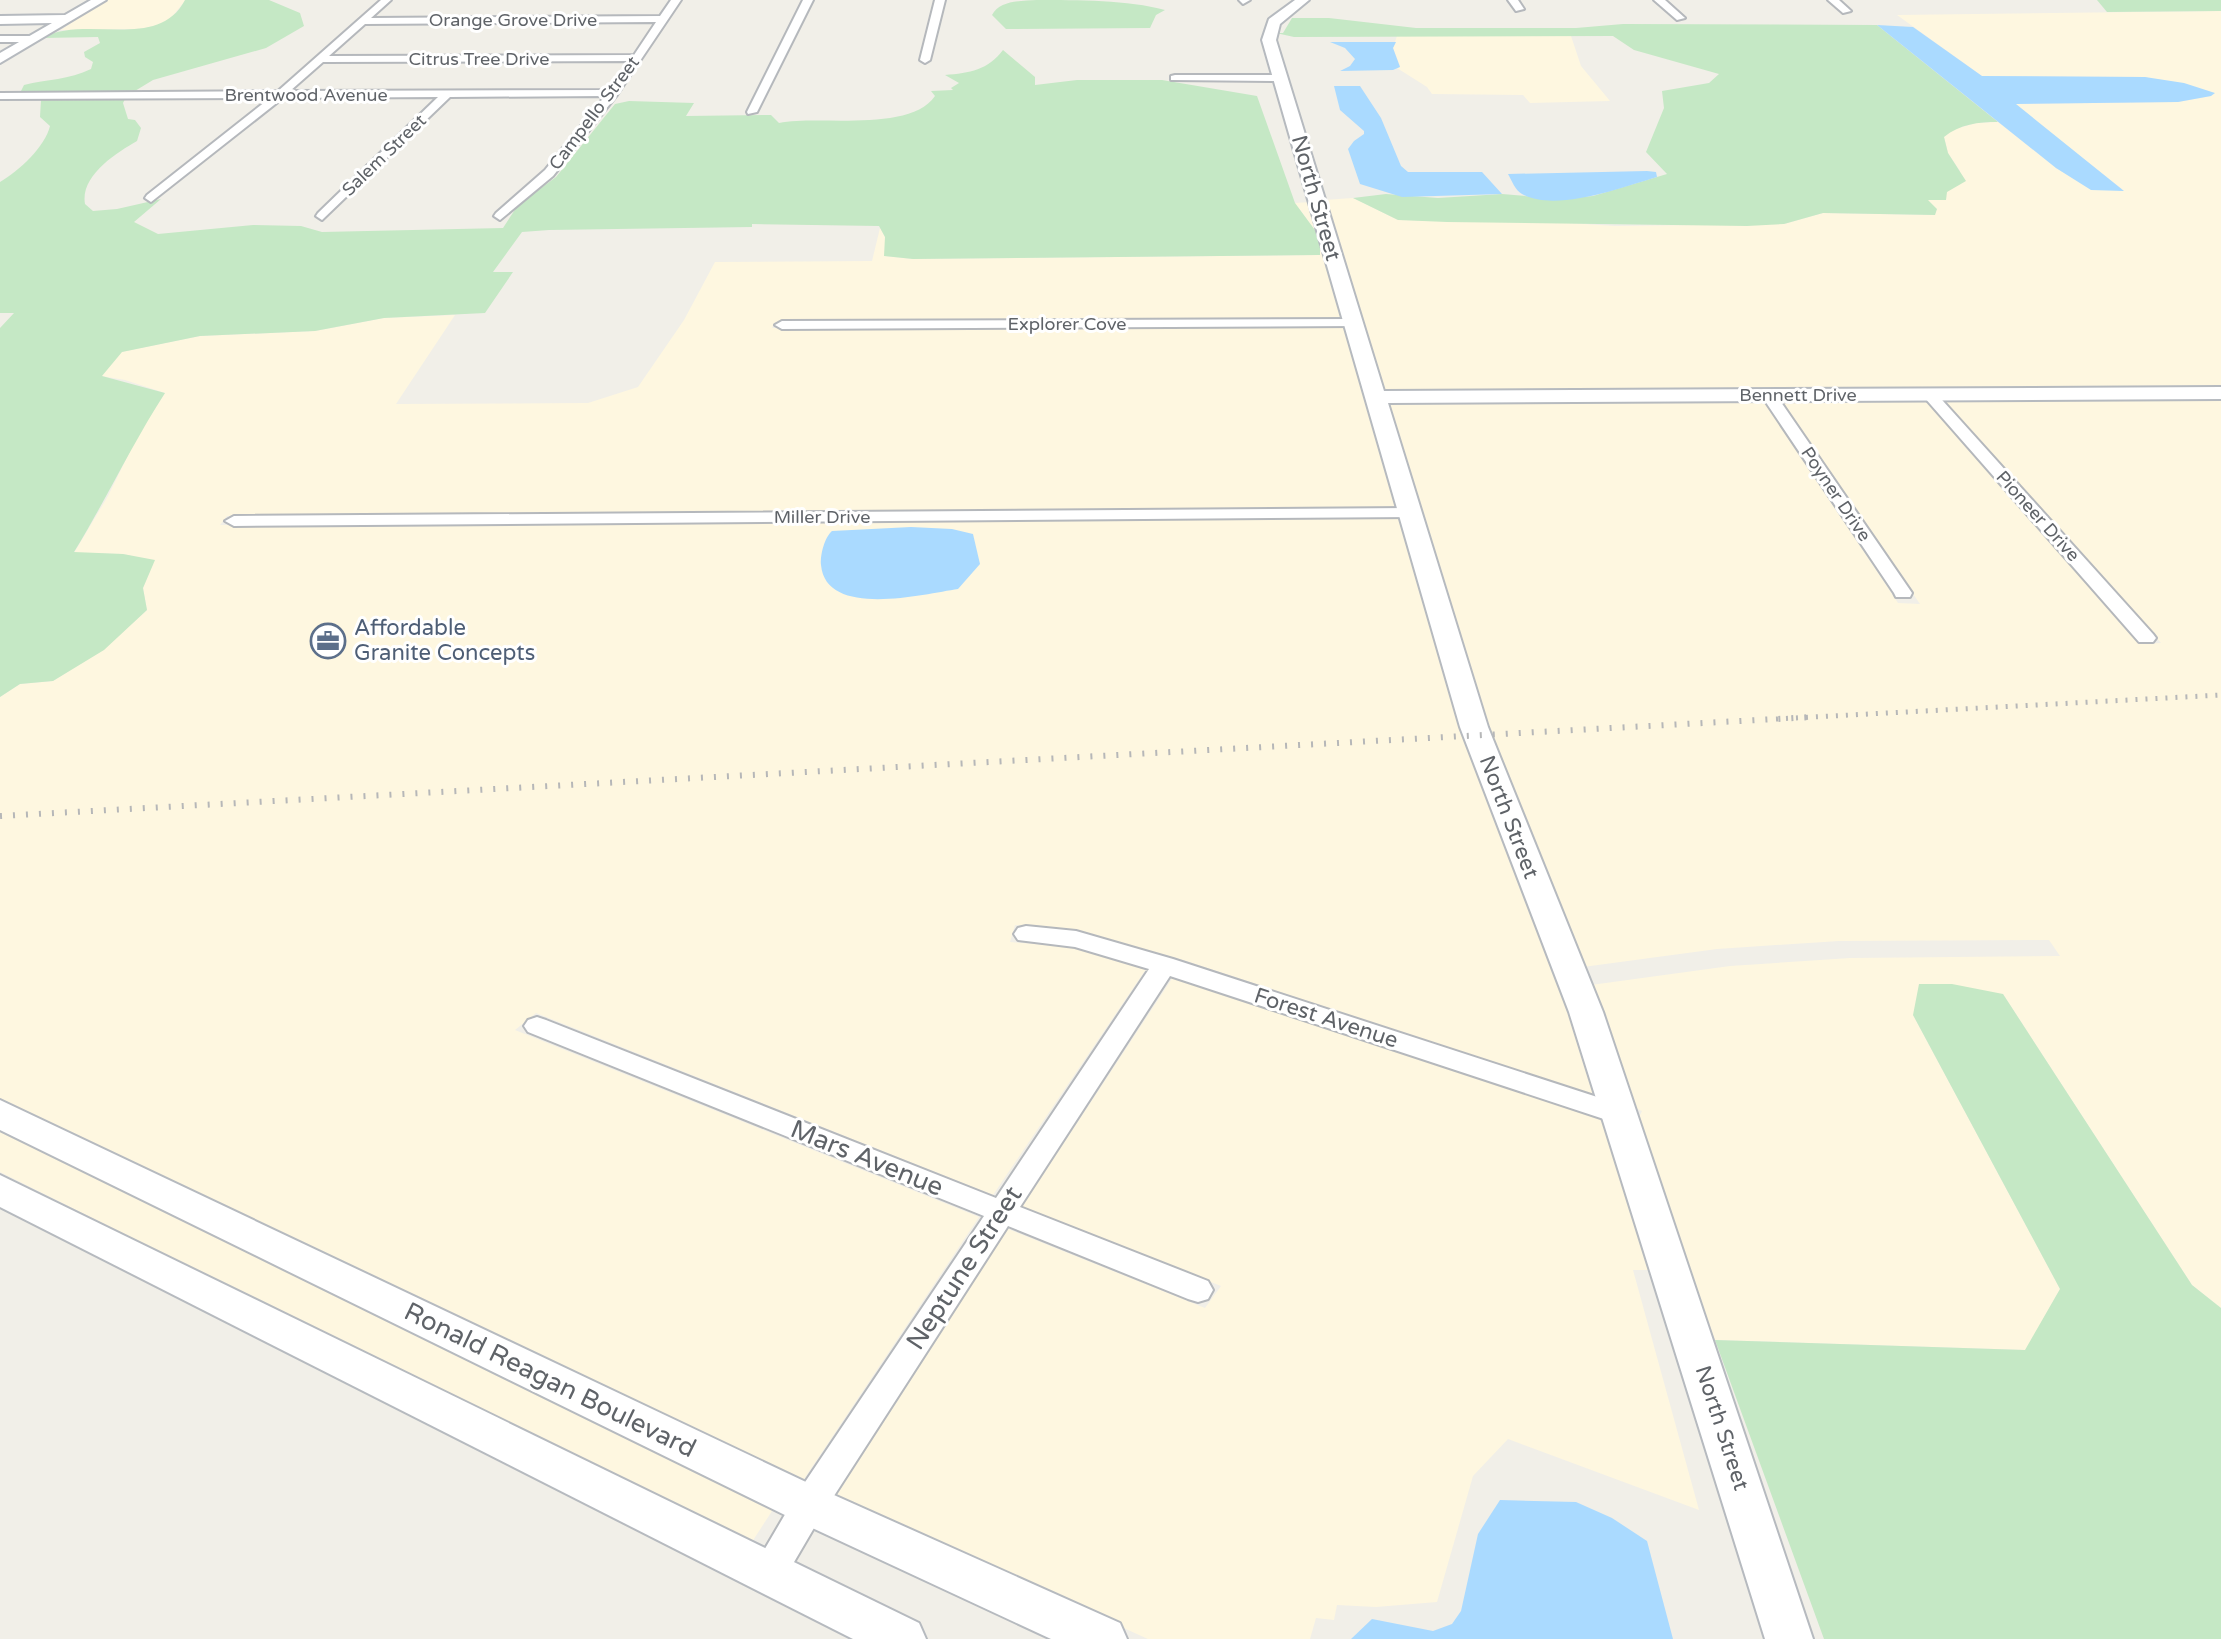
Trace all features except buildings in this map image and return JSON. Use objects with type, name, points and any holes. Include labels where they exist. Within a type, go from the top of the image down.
[{"type":"street","points":[[0,59],[100,0]]},
{"type":"street","points":[[151,198],[280,95],[386,0]]},
{"type":"street","name":"Campello Street","points":[[500,216],[549,173],[613,93],[676,0]]},
{"type":"street","points":[[752,112],[808,0]]},
{"type":"street","points":[[925,60],[940,0]]},
{"type":"street","name":"North Street","points":[[1303,0],[1280,15],[1269,30],[1269,40],[1352,323],[1477,736],[1586,1012],[1622,1115],[1789,1639]]},
{"type":"street","points":[[1659,0],[1680,18]]},
{"type":"street","points":[[1833,0],[1846,11]]},
{"type":"street","points":[[513,21],[522,10]]},
{"type":"street","points":[[0,20],[67,19]]},
{"type":"street","name":"Orange Grove Drive","points":[[363,21],[663,19]]},
{"type":"street","points":[[0,39],[34,39]]},
{"type":"street","name":"Citrus Tree Drive","points":[[321,59],[637,58]]},
{"type":"street","points":[[1175,78],[1282,78]]},
{"type":"street","name":"Brentwood Avenue","points":[[0,96],[613,93]]},
{"type":"street","name":"Salem Street","points":[[322,216],[447,94]]},
{"type":"street","name":"Explorer Cove","points":[[782,325],[1352,323]]},
{"type":"street","name":"Bennett Drive","points":[[1374,397],[2221,393]]},
{"type":"street","name":"Pioneer Drive","points":[[1929,394],[2146,638]]},
{"type":"street","name":"Poyner Drive","points":[[1769,395],[1903,593]]},
{"type":"street","name":"Miller Drive","points":[[234,521],[1410,513]]},
{"type":"street","name":"Forest Avenue","points":[[1026,934],[1076,939],[1164,965],[1622,1115]]},
{"type":"street","name":"Neptune Street","points":[[768,1575],[809,1505],[1164,965]]},
{"type":"street","name":"Mars Avenue","points":[[537,1026],[1198,1290]]},
{"type":"street","name":"Ronald Reagan Boulevard","points":[[0,1114],[809,1505],[1103,1639]]},
{"type":"street","points":[[0,1190],[768,1575],[902,1639]]},
{"type":"shaded area","points":[[105,0],[185,1],[171,18],[160,25],[141,29],[61,30]]},
{"type":"shaded area","points":[[2221,11],[2221,390],[1383,393],[1324,200],[1353,198],[1398,220],[1615,226],[1784,224],[1823,213],[1934,215],[1927,200],[1947,192],[1960,171],[1948,153],[1944,137],[1952,130],[1976,123],[1998,122],[2056,168],[2091,189],[2122,189],[2014,104],[2178,102],[2211,96],[2145,77],[1982,76],[1897,15]]},
{"type":"shaded area","points":[[1397,36],[1571,36],[1581,66],[1610,101],[1530,103],[1523,95],[1432,94],[1427,87],[1397,68],[1400,66],[1393,48]]},
{"type":"shaded area","points":[[1310,202],[1320,237],[1295,203]]},
{"type":"shaded area","points":[[880,228],[885,237],[885,256],[913,259],[1319,255],[1320,238],[1343,320],[775,322],[772,328],[1344,326],[1398,508],[227,516],[220,525],[1401,517],[1599,1097],[1183,960],[1082,932],[1015,925],[1010,942],[1071,947],[1146,969],[993,1195],[536,1013],[515,1030],[979,1217],[802,1482],[0,1098],[0,697],[20,684],[53,681],[104,649],[147,610],[143,588],[154,561],[123,554],[74,553],[108,496],[138,435],[165,393],[101,376],[121,352],[200,336],[315,331],[384,318],[455,315],[396,404],[588,403],[638,387],[684,320],[715,262],[872,261]]},
{"type":"shaded area","points":[[2221,397],[2221,1308],[2192,1285],[2003,994],[1913,1015],[2060,1289],[2026,1350],[1715,1340],[1689,1272],[1639,1117],[1642,1111],[1635,1108],[1591,985],[1730,966],[1850,958],[2060,956],[2049,940],[1839,941],[1717,949],[1583,967],[1487,727],[1385,400],[1762,399],[1898,603],[1920,604],[1781,399],[1923,398],[2139,644],[2161,643],[1942,398]]},
{"type":"shaded area","points":[[1173,977],[1607,1121],[1654,1270],[1633,1270],[1699,1510],[1508,1439],[1473,1476],[1437,1602],[1376,1607],[1337,1605],[1334,1620],[1316,1618],[1310,1639],[1148,1639],[835,1498],[1008,1229],[1205,1308],[1221,1286],[1022,1207]]},
{"type":"shaded area","points":[[0,1130],[774,1508],[750,1545],[0,1172]]},
{"type":"green space","points":[[185,0],[269,0],[300,13],[304,26],[266,48],[153,80],[130,94],[20,93],[24,85],[91,69],[93,62],[85,57],[84,52],[100,43],[98,37],[42,38],[79,29],[139,29],[173,16]]},
{"type":"green space","points":[[1037,0],[1119,2],[1165,10],[1156,15],[1150,28],[1006,29],[992,15],[1006,4]]},
{"type":"green space","points":[[2097,0],[2221,0],[2221,11],[2107,12]]},
{"type":"green space","points":[[1292,18],[1329,18],[1416,28],[1576,28],[1623,24],[1877,25],[1998,122],[1970,125],[1944,137],[1948,153],[1966,181],[1947,192],[1946,200],[1928,200],[1937,209],[1935,215],[1823,213],[1784,224],[1747,226],[1398,220],[1353,198],[1386,194],[1438,198],[1502,194],[1560,199],[1593,196],[1667,174],[1646,152],[1664,108],[1662,91],[1709,83],[1719,74],[1634,50],[1613,36],[1294,37],[1276,33],[1283,33]]},
{"type":"green space","points":[[1003,50],[1035,77],[1035,85],[1077,80],[1162,80],[1257,96],[1295,203],[1320,237],[1320,255],[913,259],[884,256],[885,237],[879,226],[752,224],[752,227],[522,232],[493,272],[513,272],[485,313],[384,318],[315,331],[200,336],[122,352],[102,376],[165,393],[74,552],[123,554],[155,560],[143,588],[147,610],[104,650],[53,681],[20,684],[0,697],[0,328],[14,313],[0,313],[0,182],[30,158],[47,134],[50,126],[40,117],[41,100],[34,97],[126,97],[123,103],[128,119],[135,120],[141,128],[137,141],[101,166],[88,184],[85,204],[93,211],[161,199],[134,222],[158,234],[253,225],[301,226],[322,232],[503,228],[518,205],[556,177],[615,104],[629,101],[694,103],[686,116],[771,115],[779,123],[885,119],[906,115],[923,107],[935,96],[931,91],[953,90],[951,88],[959,83],[945,75],[978,69]]},
{"type":"green space","points":[[1919,984],[1952,984],[2003,994],[2192,1285],[2221,1308],[2221,1639],[1824,1639],[1715,1340],[2025,1350],[2060,1289],[1913,1015]]},
{"type":"water","points":[[1877,25],[1913,27],[1982,76],[2145,77],[2184,83],[2215,93],[2178,102],[2016,104],[2124,191],[2091,190],[2056,168]]},
{"type":"water","points":[[1330,42],[1396,42],[1393,48],[1400,67],[1393,70],[1340,71],[1355,59],[1345,48]]},
{"type":"water","points":[[1334,86],[1360,86],[1381,118],[1401,166],[1408,172],[1482,172],[1502,194],[1402,197],[1360,184],[1348,149],[1364,131],[1340,110]]},
{"type":"water","points":[[1656,172],[1657,177],[1608,192],[1552,201],[1522,194],[1508,174]]},
{"type":"water","points":[[911,527],[952,529],[973,534],[980,564],[958,589],[901,598],[858,598],[840,592],[827,582],[821,556],[832,531]]},
{"type":"water","points":[[1500,1500],[1576,1502],[1612,1518],[1647,1541],[1673,1639],[1351,1639],[1372,1619],[1433,1631],[1452,1624],[1461,1611],[1478,1534]]},
{"type":"railway","points":[[1806,717],[2221,695]]},
{"type":"railway","points":[[0,816],[1806,717]]},
{"type":"railway","points":[[1776,719],[1806,717]]},
{"type":"railway","points":[[1806,717],[1813,717]]},
{"type":"place","name":"Affordable Granite Concepts","points":[[328,641]]}]
